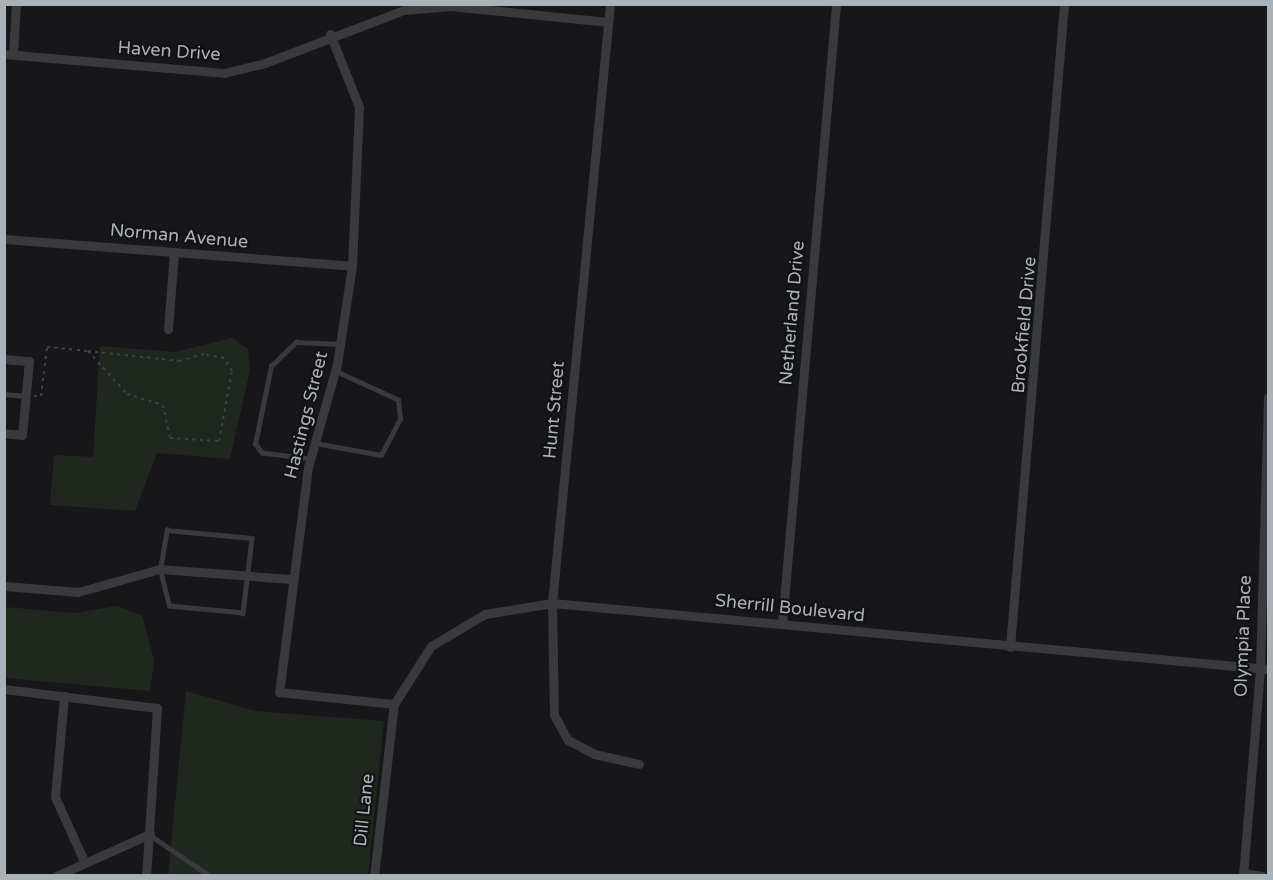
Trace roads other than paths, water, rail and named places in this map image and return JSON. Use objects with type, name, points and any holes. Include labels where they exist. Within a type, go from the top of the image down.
[{"type":"street","points":[[9,54],[16,4]]},
{"type":"street","name":"Hunt Street","points":[[610,4],[552,603],[554,715],[568,740],[594,754],[639,764]]},
{"type":"street","name":"Netherland Drive","points":[[782,624],[836,4]]},
{"type":"street","name":"Brookfield Drive","points":[[1010,647],[1064,4]]},
{"type":"street","name":"Haven Drive","points":[[9,54],[224,73],[265,63],[330,34],[403,7],[451,6],[608,22]]},
{"type":"street","name":"Hastings Street","points":[[330,34],[359,107],[352,266],[335,371],[310,459],[291,579],[279,692],[394,704]]},
{"type":"street","name":"Norman Avenue","points":[[4,239],[352,266]]},
{"type":"street","points":[[168,329],[174,252]]},
{"type":"street","points":[[4,359],[29,361],[22,435],[4,433]]},
{"type":"street","name":"Olympia Place","points":[[1243,874],[1264,668],[1266,455],[1269,397]]},
{"type":"street","points":[[4,586],[78,592],[160,569],[291,579]]},
{"type":"street","name":"Sherrill Boulevard","points":[[388,748],[394,704],[431,646],[485,614],[552,603],[1010,647],[1264,668]]},
{"type":"street","points":[[4,688],[157,708],[146,876]]},
{"type":"street","points":[[64,696],[55,797],[85,863]]},
{"type":"street","name":"Dill Lane","points":[[374,876],[388,748]]},
{"type":"street","points":[[56,876],[150,834]]},
{"type":"street","points":[[1243,874],[1262,876]]},
{"type":"lane","points":[[310,459],[258,450],[256,435],[267,385],[272,366],[296,342],[340,344]]},
{"type":"lane","points":[[315,443],[381,455],[400,419],[398,400],[335,371]]},
{"type":"lane","points":[[4,394],[26,396]]},
{"type":"lane","points":[[167,530],[252,538],[243,613],[169,606],[160,569],[167,530]]},
{"type":"lane","points":[[150,834],[210,876]]}]
